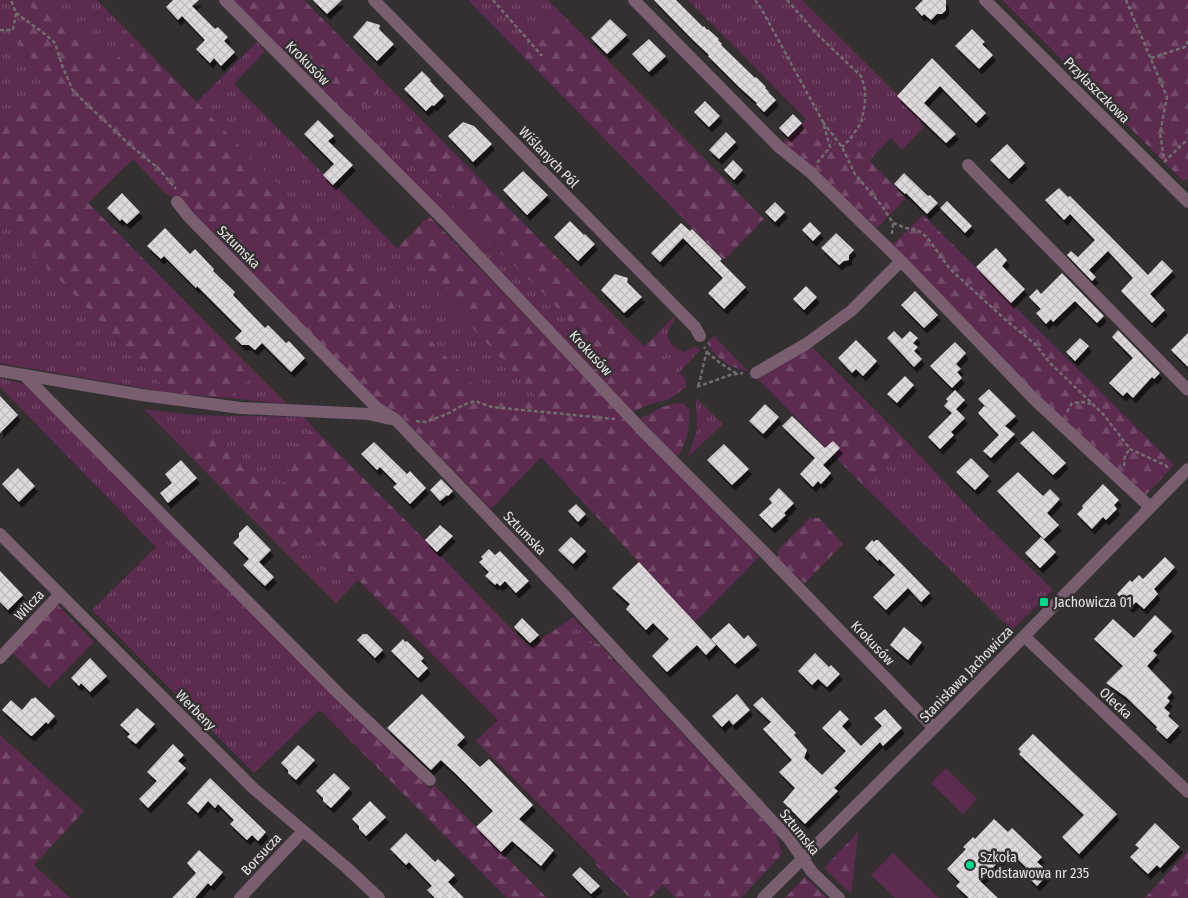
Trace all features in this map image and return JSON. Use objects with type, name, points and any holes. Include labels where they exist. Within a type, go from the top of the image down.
[{"type":"street","name":"Krokusów","points":[[225,0],[444,220],[632,419],[934,728]]},
{"type":"street","name":"Wiślanych Pól","points":[[374,0],[695,327],[702,341]]},
{"type":"street","points":[[634,0],[779,147],[810,172],[901,261],[1035,400],[1150,507]]},
{"type":"street","name":"Przylaszczkowa","points":[[985,0],[1188,202]]},
{"type":"street","points":[[968,165],[1188,390]]},
{"type":"street","name":"Sztumska","points":[[177,196],[189,217],[377,408],[395,420],[562,593],[789,839],[812,872],[839,898]]},
{"type":"street","points":[[756,372],[806,344],[850,311],[901,261]]},
{"type":"street","points":[[0,371],[142,395],[241,408],[368,414],[395,420]]},
{"type":"street","points":[[24,374],[340,695],[430,780]]},
{"type":"street","name":"Stanisława Jachowicza","points":[[763,898],[934,728],[1188,469]]},
{"type":"street","name":"Werbeny","points":[[0,534],[253,788],[379,898]]},
{"type":"street","name":"Wilcza","points":[[0,658],[60,594]]},
{"type":"street","name":"Olecka","points":[[1024,636],[1188,792]]},
{"type":"street","name":"Borsucza","points":[[240,898],[303,831]]},
{"type":"path","points":[[0,30],[13,30],[16,13],[11,0]]},
{"type":"path","points":[[493,0],[542,56]]},
{"type":"path","points":[[755,0],[823,122],[842,147],[855,174],[882,206],[893,223],[917,230],[927,237],[950,268],[1008,322],[1035,344],[1050,363],[1104,415],[1130,449],[1165,465],[1172,471]]},
{"type":"path","points":[[786,0],[818,35],[861,76],[865,89],[866,104],[861,123],[842,147]]},
{"type":"path","points":[[1126,0],[1167,97],[1160,133],[1163,163],[1188,139]]},
{"type":"path","points":[[16,13],[56,43],[62,65],[73,91],[130,146],[158,168],[173,184],[177,196]]},
{"type":"path","points":[[1151,58],[1184,47],[1188,41]]},
{"type":"path","points":[[810,172],[830,147],[823,122]]},
{"type":"path","points":[[702,341],[707,352],[737,374]]},
{"type":"path","points":[[707,352],[697,388],[730,375],[756,372]]},
{"type":"path","points":[[395,420],[425,422],[447,414],[463,404],[475,401],[492,406],[614,420],[632,419]]},
{"type":"path","points":[[1067,430],[1066,414],[1072,403],[1083,402],[1092,404]]},
{"type":"green space","points":[[0,0],[24,0],[35,11],[17,42],[54,80],[10,125],[0,115]]},
{"type":"green space","points":[[24,0],[47,0],[110,64],[136,40],[489,402],[541,401],[397,248],[429,216],[759,557],[695,622],[541,457],[491,509],[399,414],[378,402],[188,207],[165,193],[133,159],[88,203],[256,373],[229,398],[171,393],[0,220],[0,115],[10,124],[53,80],[17,42],[35,11]]},
{"type":"green space","points":[[47,0],[97,0],[136,40],[110,64]]},
{"type":"green space","points":[[231,0],[304,0],[387,85],[363,105],[352,109],[336,106]]},
{"type":"green space","points":[[468,0],[548,0],[559,11],[520,53]]},
{"type":"green space","points":[[688,0],[802,0],[923,120],[920,123],[924,127],[902,150],[891,138],[869,161],[859,150],[848,159]]},
{"type":"green space","points":[[1002,0],[1188,0],[1188,178],[1184,182]]},
{"type":"green space","points":[[559,11],[764,219],[724,260],[520,53]]},
{"type":"green space","points":[[257,42],[265,51],[234,84],[397,248],[542,401],[489,402],[197,102]]},
{"type":"green space","points":[[387,85],[417,115],[395,140],[408,161],[544,294],[581,334],[588,353],[584,362],[336,106],[352,109],[363,105]]},
{"type":"green space","points":[[417,115],[644,346],[653,338],[663,350],[662,355],[685,378],[686,387],[668,400],[650,404],[632,412],[584,362],[588,353],[581,334],[544,294],[408,161],[395,140]]},
{"type":"green space","points":[[806,119],[848,159],[859,150],[906,198],[877,228],[783,142]]},
{"type":"green space","points":[[923,215],[1174,465],[1146,495],[1055,412],[893,245]]},
{"type":"green space","points":[[0,220],[171,393],[0,363]]},
{"type":"green space","points":[[674,316],[673,323],[668,331],[668,339],[672,345],[684,352],[695,346],[700,350],[679,373],[662,355],[663,350],[653,338]]},
{"type":"green space","points":[[714,336],[748,371],[729,365],[715,354],[707,343]]},
{"type":"green space","points":[[812,347],[906,441],[862,484],[758,379]]},
{"type":"green space","points":[[256,373],[287,404],[229,398]]},
{"type":"green space","points":[[0,378],[31,386],[366,723],[360,729],[337,707],[327,717],[320,710],[254,773],[92,610],[156,547],[0,387]]},
{"type":"green space","points":[[696,398],[723,424],[688,457],[697,430]]},
{"type":"green space","points":[[677,403],[684,404],[690,410],[684,446],[677,457],[640,419],[662,407]]},
{"type":"green space","points":[[144,409],[193,415],[304,417],[316,431],[307,433],[293,473],[273,494],[214,436],[193,444],[190,456]]},
{"type":"green space","points":[[316,431],[529,647],[556,629],[564,637],[581,642],[599,644],[776,834],[782,854],[741,898],[676,898],[663,885],[650,898],[630,898],[595,864],[597,862],[476,741],[498,720],[310,532],[288,555],[190,456],[193,444],[198,437],[214,436],[273,494],[293,473],[286,467],[286,458],[289,453],[307,433]]},
{"type":"green space","points":[[906,441],[973,512],[1053,590],[1012,630],[862,484]]},
{"type":"green space","points":[[810,518],[819,518],[843,544],[805,583],[778,560],[778,550]]},
{"type":"green space","points":[[310,532],[358,580],[336,603],[288,555]]},
{"type":"green space","points":[[57,604],[94,642],[49,688],[12,653]]},
{"type":"green space","points":[[573,617],[599,644],[575,641],[564,637],[556,629]]},
{"type":"green space","points":[[337,707],[360,729],[366,723],[430,789],[434,785],[547,898],[507,898],[327,717]]},
{"type":"green space","points":[[0,735],[84,811],[34,865],[70,898],[0,898]]},
{"type":"green space","points":[[946,768],[977,799],[963,814],[931,783]]},
{"type":"green space","points":[[858,832],[851,894],[824,868]]},
{"type":"green space","points":[[1188,851],[1188,898],[1145,898]]},
{"type":"green space","points":[[893,853],[939,898],[895,898],[871,875]]},
{"type":"green space","points":[[805,877],[827,898],[785,898]]},
{"type":"building","points":[[173,0],[199,0],[192,6],[215,29],[218,27],[228,37],[224,41],[235,52],[221,66],[214,58],[210,63],[196,49],[205,40],[182,16],[178,20],[166,7]]},
{"type":"building","points":[[313,0],[342,0],[327,14]]},
{"type":"building","points":[[654,0],[676,0],[703,27],[719,39],[721,45],[766,87],[776,100],[764,112]]},
{"type":"building","points":[[923,0],[946,0],[946,10],[942,14],[937,14],[931,20],[924,14],[922,16],[915,8]]},
{"type":"building","points":[[610,19],[627,35],[607,54],[591,38]]},
{"type":"building","points":[[367,21],[380,25],[379,29],[394,44],[377,61],[353,37]]},
{"type":"building","points":[[972,29],[985,42],[982,44],[993,55],[979,69],[955,46]]},
{"type":"building","points":[[649,39],[666,56],[649,72],[632,54]]},
{"type":"building","points":[[932,58],[986,113],[976,123],[940,86],[924,103],[956,134],[946,143],[897,96]]},
{"type":"building","points":[[422,71],[444,96],[426,111],[404,89]]},
{"type":"building","points":[[705,101],[720,116],[709,127],[694,112]]},
{"type":"building","points":[[793,114],[802,123],[788,137],[779,128]]},
{"type":"building","points":[[318,120],[334,136],[328,141],[353,165],[333,185],[323,175],[334,164],[304,134]]},
{"type":"building","points":[[463,122],[474,126],[492,144],[473,162],[448,136]]},
{"type":"building","points":[[726,132],[736,142],[719,159],[709,150]]},
{"type":"building","points":[[1007,144],[1025,163],[1009,179],[990,160]]},
{"type":"building","points":[[733,160],[743,170],[734,180],[724,170]]},
{"type":"building","points":[[523,171],[548,195],[527,215],[503,190]]},
{"type":"building","points":[[904,173],[938,203],[927,214],[894,184]]},
{"type":"building","points":[[1059,188],[1068,197],[1070,196],[1148,275],[1162,260],[1173,271],[1150,294],[1165,310],[1152,323],[1121,291],[1133,278],[1108,251],[1089,270],[1096,277],[1092,281],[1067,255],[1071,251],[1078,257],[1095,240],[1070,214],[1064,220],[1045,200]]},
{"type":"building","points":[[122,193],[140,212],[127,224],[122,219],[120,221],[107,208]]},
{"type":"building","points":[[947,201],[972,226],[965,233],[940,208]]},
{"type":"building","points":[[775,202],[785,212],[775,222],[765,212]]},
{"type":"building","points":[[570,221],[595,244],[578,261],[554,237]]},
{"type":"building","points":[[810,222],[821,233],[813,241],[802,230]]},
{"type":"building","points":[[681,223],[690,231],[692,229],[722,259],[720,261],[746,287],[724,309],[708,293],[723,278],[683,238],[660,262],[651,253]]},
{"type":"building","points":[[165,228],[190,254],[195,249],[214,269],[213,271],[235,292],[233,295],[265,328],[268,325],[286,343],[289,341],[305,358],[291,372],[262,343],[255,350],[249,345],[242,345],[235,338],[242,331],[164,256],[161,259],[147,246]]},
{"type":"building","points":[[836,233],[854,250],[849,255],[849,260],[839,265],[821,248]]},
{"type":"building","points":[[996,248],[1007,260],[1002,266],[1025,289],[1011,303],[976,267]]},
{"type":"building","points":[[1062,273],[1104,316],[1097,323],[1075,301],[1053,322],[1051,319],[1046,324],[1036,313],[1041,309],[1029,297],[1037,289],[1041,294]]},
{"type":"building","points":[[615,274],[628,278],[627,282],[642,297],[624,313],[601,290]]},
{"type":"building","points":[[806,286],[817,297],[804,310],[793,299]]},
{"type":"building","points":[[915,291],[938,315],[924,328],[901,305]]},
{"type":"building","points":[[1118,330],[1160,373],[1154,379],[1152,377],[1133,398],[1127,392],[1123,396],[1109,383],[1133,358],[1112,337]]},
{"type":"building","points":[[894,331],[902,339],[910,331],[918,338],[913,343],[918,347],[914,351],[922,359],[914,367],[887,338]]},
{"type":"building","points":[[1188,333],[1188,367],[1171,350]]},
{"type":"building","points":[[1080,338],[1089,346],[1075,361],[1066,352]]},
{"type":"building","points":[[856,340],[877,361],[863,376],[856,369],[852,373],[838,358]]},
{"type":"building","points":[[955,342],[966,353],[956,364],[961,369],[957,372],[962,378],[952,388],[930,366]]},
{"type":"building","points":[[905,376],[914,385],[897,403],[887,394]]},
{"type":"building","points":[[989,389],[1016,416],[1005,426],[1015,434],[991,458],[983,451],[999,435],[978,413],[984,406],[988,409],[978,399]]},
{"type":"building","points":[[955,390],[965,400],[952,413],[944,406],[948,401],[946,399]]},
{"type":"building","points":[[0,396],[18,415],[0,433]]},
{"type":"building","points":[[765,404],[779,417],[763,434],[749,421]]},
{"type":"building","points":[[956,409],[965,418],[951,432],[954,435],[940,449],[928,437]]},
{"type":"building","points":[[792,416],[825,448],[833,441],[840,448],[823,465],[831,473],[821,484],[818,481],[813,487],[800,474],[815,458],[782,426]]},
{"type":"building","points":[[1033,431],[1066,463],[1053,475],[1020,443]]},
{"type":"building","points":[[374,442],[407,474],[410,471],[426,488],[410,504],[393,487],[397,484],[380,467],[377,470],[361,454]]},
{"type":"building","points":[[724,444],[749,469],[732,485],[707,460]]},
{"type":"building","points":[[971,458],[989,476],[975,490],[956,472]]},
{"type":"building","points":[[181,460],[197,478],[168,503],[160,493],[172,483],[165,474]]},
{"type":"building","points":[[18,468],[35,486],[19,502],[2,484]]},
{"type":"building","points":[[1018,472],[1043,496],[1050,489],[1060,499],[1047,513],[1059,525],[1044,539],[997,491]]},
{"type":"building","points":[[441,479],[453,491],[440,501],[430,490]]},
{"type":"building","points":[[1103,484],[1119,500],[1114,505],[1117,509],[1106,520],[1103,517],[1092,529],[1077,514]]},
{"type":"building","points":[[779,488],[794,503],[784,513],[786,515],[772,528],[759,515],[772,503],[769,499]]},
{"type":"building","points":[[576,504],[586,514],[578,522],[568,511]]},
{"type":"building","points":[[247,525],[271,550],[259,562],[274,577],[265,586],[243,565],[249,559],[233,543]]},
{"type":"building","points":[[440,525],[453,536],[437,552],[425,540]]},
{"type":"building","points":[[571,537],[586,551],[573,564],[558,550]]},
{"type":"building","points":[[1041,537],[1056,552],[1040,568],[1025,553]]},
{"type":"building","points":[[872,540],[874,542],[878,540],[930,593],[921,602],[908,588],[886,610],[873,597],[895,575],[865,548]]},
{"type":"building","points":[[489,549],[495,555],[500,551],[529,581],[516,593],[505,581],[500,586],[497,583],[495,585],[485,576],[489,572],[479,562]]},
{"type":"building","points":[[1165,557],[1175,567],[1154,589],[1158,594],[1144,609],[1136,602],[1130,608],[1117,594],[1130,580],[1132,582],[1139,575],[1143,579]]},
{"type":"building","points":[[639,562],[716,645],[706,655],[697,645],[667,672],[652,656],[669,639],[653,623],[646,630],[626,609],[630,604],[612,588]]},
{"type":"building","points":[[0,571],[23,595],[8,610],[0,602]]},
{"type":"building","points":[[1155,615],[1172,631],[1153,651],[1157,655],[1147,666],[1172,692],[1167,698],[1170,701],[1164,708],[1170,713],[1168,716],[1179,726],[1167,739],[1126,697],[1106,683],[1123,666],[1094,639],[1113,619],[1134,638]]},
{"type":"building","points":[[522,618],[539,635],[530,643],[514,627]]},
{"type":"building","points":[[729,623],[744,639],[748,635],[757,645],[735,664],[711,639]]},
{"type":"building","points":[[904,627],[922,642],[908,660],[890,645]]},
{"type":"building","points":[[363,634],[367,634],[383,650],[375,658],[357,640]]},
{"type":"building","points":[[403,639],[424,658],[421,661],[428,668],[418,678],[391,651]]},
{"type":"building","points":[[815,653],[829,667],[831,665],[840,674],[827,687],[818,679],[812,685],[798,671]]},
{"type":"building","points":[[90,658],[107,676],[90,692],[81,683],[79,686],[71,678]]},
{"type":"building","points":[[422,694],[465,737],[457,745],[480,767],[489,759],[533,805],[519,819],[554,850],[541,866],[512,841],[501,852],[476,827],[493,811],[441,760],[431,770],[387,728]]},
{"type":"building","points":[[737,694],[750,710],[733,725],[729,720],[722,727],[712,716]]},
{"type":"building","points":[[35,697],[55,716],[48,724],[46,722],[31,736],[2,710],[11,700],[22,710]]},
{"type":"building","points":[[762,697],[796,733],[794,735],[807,750],[804,758],[822,775],[846,751],[822,728],[840,710],[849,719],[842,726],[861,746],[882,726],[874,718],[885,709],[902,728],[883,746],[880,742],[834,788],[838,791],[805,824],[783,802],[795,788],[779,772],[792,760],[763,729],[771,722],[753,705]]},
{"type":"building","points":[[137,708],[155,724],[136,744],[127,737],[130,734],[120,725]]},
{"type":"building","points":[[1033,734],[1117,814],[1079,854],[1062,837],[1084,815],[1019,754],[1021,752],[1018,749]]},
{"type":"building","points":[[173,744],[184,755],[178,761],[186,768],[148,808],[139,799],[157,781],[147,772]]},
{"type":"building","points":[[298,745],[315,760],[296,780],[281,763]]},
{"type":"building","points":[[334,773],[350,788],[331,808],[316,791]]},
{"type":"building","points":[[210,778],[266,832],[258,841],[252,835],[247,840],[230,824],[234,820],[218,804],[215,808],[208,801],[198,813],[187,803]]},
{"type":"building","points":[[370,801],[386,817],[366,836],[352,819]]},
{"type":"building","points":[[994,819],[1008,832],[1012,828],[1042,857],[1037,862],[1049,873],[1037,886],[1028,877],[1032,873],[1009,851],[980,881],[998,898],[969,898],[956,886],[960,882],[947,869],[966,849],[963,847],[973,837],[975,839]]},
{"type":"building","points":[[1155,823],[1180,847],[1160,868],[1157,865],[1148,874],[1130,857],[1139,848],[1135,845]]},
{"type":"building","points":[[406,833],[435,862],[438,859],[455,875],[448,882],[464,898],[435,898],[427,890],[432,886],[409,862],[406,865],[390,849]]},
{"type":"building","points":[[199,850],[223,872],[211,886],[208,883],[195,898],[172,898],[196,873],[187,863]]},
{"type":"building","points":[[580,867],[600,886],[591,894],[572,875]]},
{"type":"place","name":"Jachowicza 01","points":[[1044,602]]},
{"type":"place","name":"Szkoła Podstawowa nr 235","points":[[970,865]]}]
